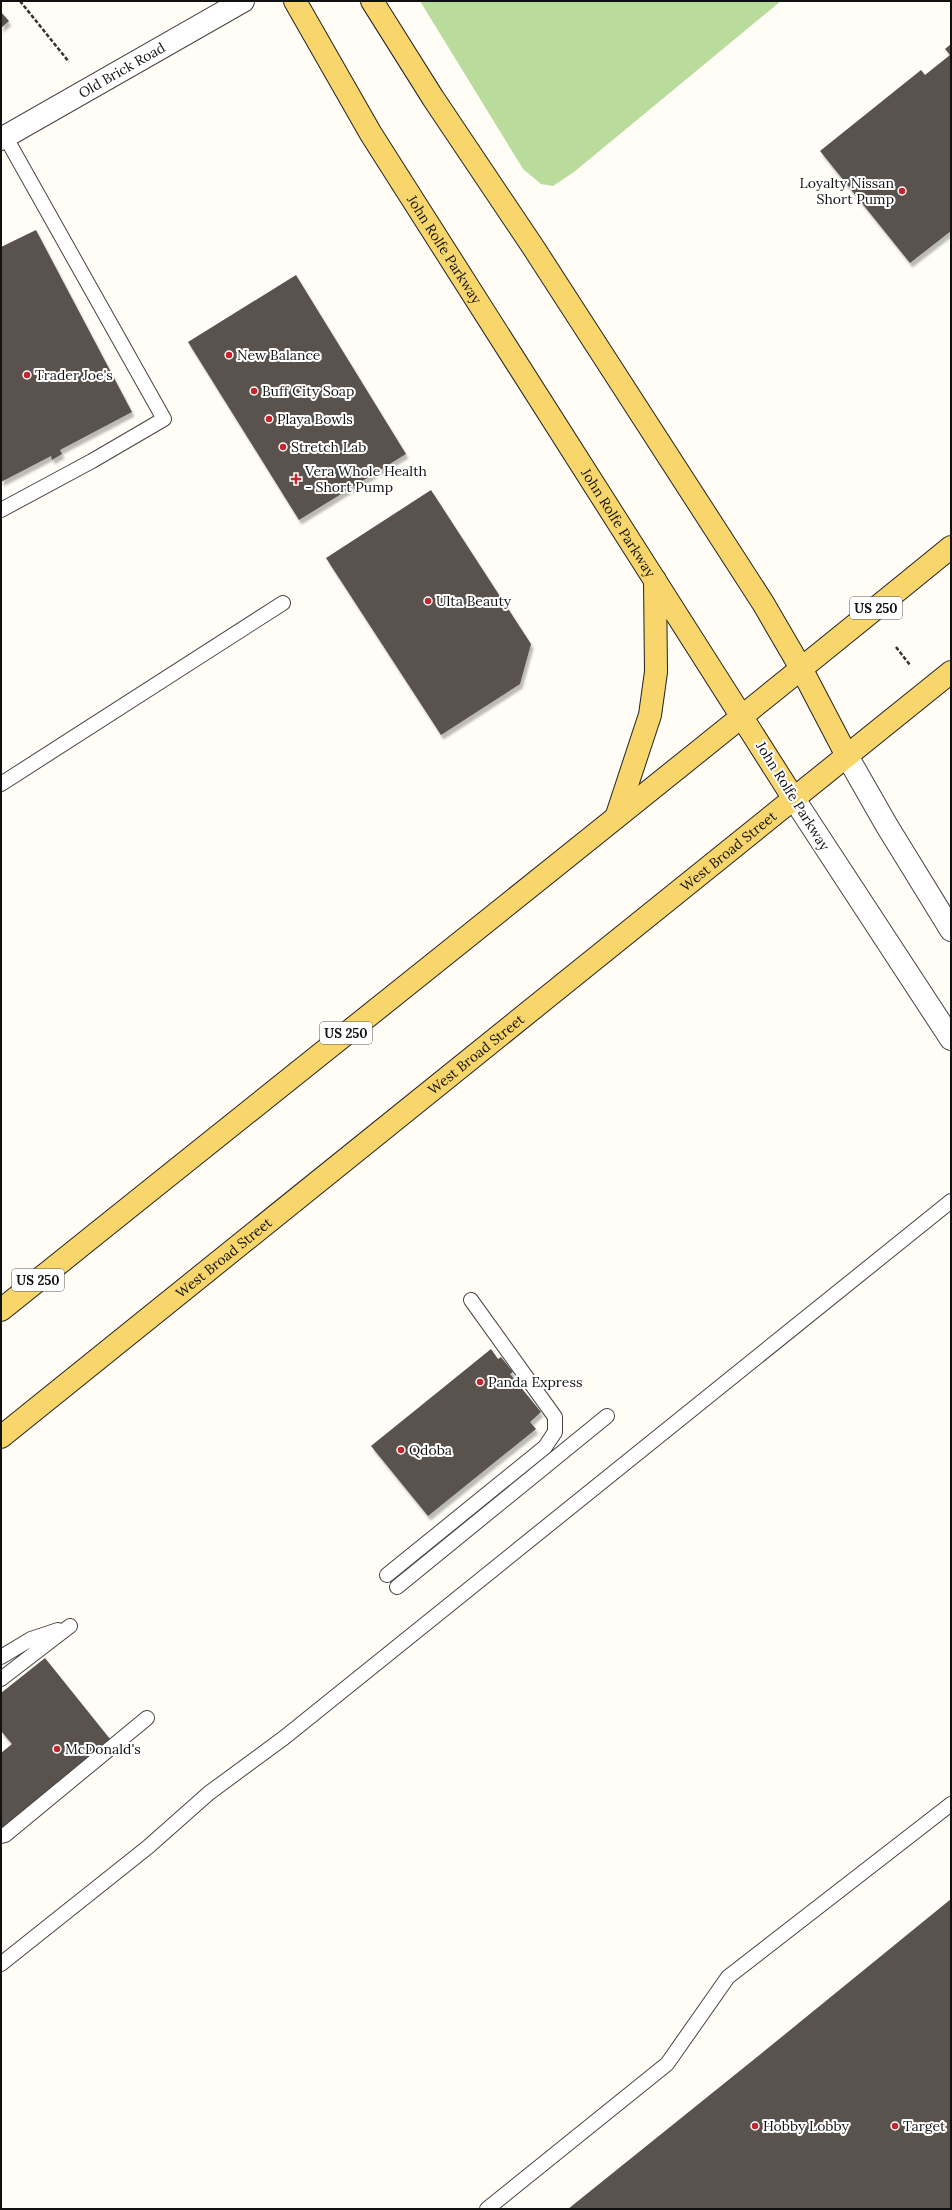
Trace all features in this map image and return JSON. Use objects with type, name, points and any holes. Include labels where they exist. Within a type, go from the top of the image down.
[{"type":"main road","name":"John Rolfe Parkway","points":[[295,1],[375,141],[794,799]]},
{"type":"main road","points":[[372,1],[442,111],[763,603],[802,670],[847,756]]},
{"type":"main road","name":"US 250","points":[[1,1310],[617,815],[802,670],[951,547]]},
{"type":"main road","points":[[617,815],[650,715],[656,665],[655,580]]},
{"type":"main road","name":"West Broad Street","points":[[1,1438],[951,672]]},
{"type":"street","name":"Old Brick Road","points":[[3,138],[243,1]]},
{"type":"street","points":[[847,756],[887,826],[951,930]]},
{"type":"street","name":"John Rolfe Parkway","points":[[794,799],[951,1039]]},
{"type":"lane","points":[[1,510],[92,461],[164,419],[3,138]]},
{"type":"lane","points":[[1,784],[283,603]]},
{"type":"lane","points":[[1,1964],[148,1847],[209,1793],[285,1737],[951,1201]]},
{"type":"lane","points":[[387,1575],[545,1447],[555,1432],[555,1417],[471,1300]]},
{"type":"lane","points":[[397,1587],[607,1416]]},
{"type":"lane","points":[[1,1657],[30,1639],[70,1626],[1,1679]]},
{"type":"lane","points":[[1,1836],[5,1835],[147,1718]]},
{"type":"lane","points":[[487,2209],[667,2064],[728,1976],[951,1804]]},
{"type":"path","points":[[20,1],[69,62]]},
{"type":"path","points":[[896,647],[910,665]]},
{"type":"green space","points":[[420,1],[781,1],[574,172],[553,186],[541,184],[523,169]]},
{"type":"building","points":[[1,12],[9,21],[1,28]]},
{"type":"building","name":"Loyalty Nissan Short Pump","points":[[951,44],[951,231],[910,263],[820,151],[921,70],[925,75],[950,55],[945,49]]},
{"type":"building","points":[[36,230],[132,412],[60,450],[62,454],[52,460],[51,456],[1,482],[1,247]]},
{"type":"building","points":[[296,275],[406,454],[299,520],[188,342]]},
{"type":"building","name":"Ulta Beauty","points":[[431,490],[531,644],[520,684],[441,735],[326,558]]},
{"type":"building","points":[[491,1349],[498,1359],[501,1357],[513,1372],[510,1374],[541,1412],[530,1422],[536,1429],[428,1516],[371,1446]]},
{"type":"building","name":"McDonald's","points":[[45,1658],[114,1744],[1,1835],[1,1753],[12,1744],[1,1731],[1,1693]]},
{"type":"building","points":[[951,1899],[951,2209],[568,2209],[773,2044]]},
{"type":"place","name":"Loyalty Nissan Short Pump","points":[[902,191]]},
{"type":"place","name":"New Balance","points":[[229,355]]},
{"type":"place","name":"Trader Joe's","points":[[27,375]]},
{"type":"place","name":"Buff City Soap","points":[[254,391]]},
{"type":"place","name":"Playa Bowls","points":[[269,419]]},
{"type":"place","name":"Stretch Lab","points":[[283,447]]},
{"type":"place","name":"Vera Whole Health - Short Pump","points":[[296,479]]},
{"type":"place","name":"Ulta Beauty","points":[[428,601]]},
{"type":"place","name":"Panda Express","points":[[480,1382]]},
{"type":"place","name":"Qdoba","points":[[401,1450]]},
{"type":"place","name":"McDonald's","points":[[57,1749]]},
{"type":"place","name":"Hobby Lobby","points":[[755,2126]]},
{"type":"place","name":"Target","points":[[895,2126]]}]
